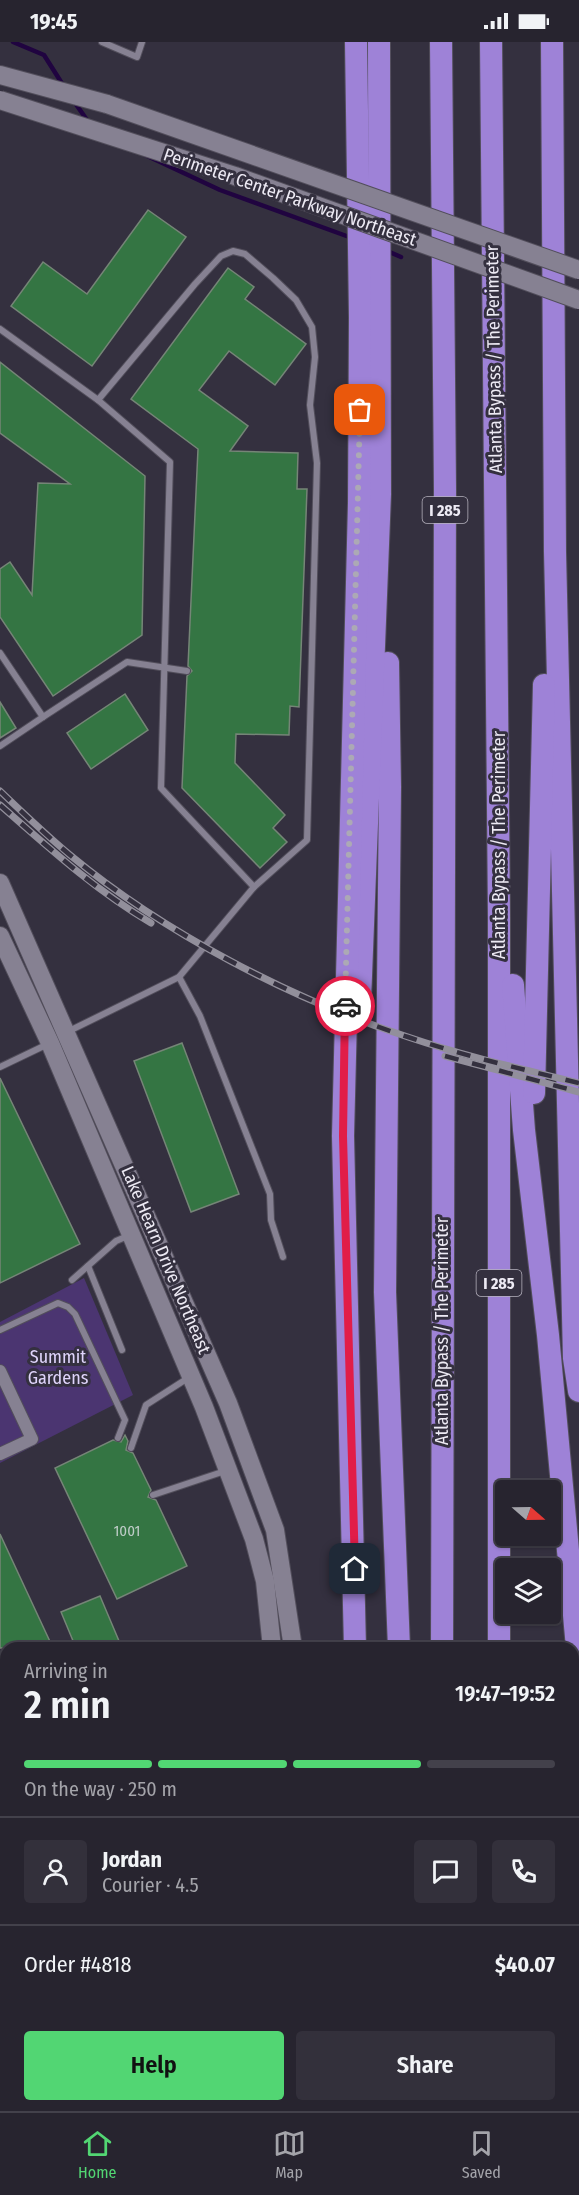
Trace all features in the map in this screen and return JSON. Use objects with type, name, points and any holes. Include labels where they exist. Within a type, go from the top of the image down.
[{"type":"highway","points":[[356,42],[360,503],[343,1136],[356,1642]]},
{"type":"highway","points":[[347,1338],[380,494],[381,126],[379,42]]},
{"type":"highway","name":"Atlanta Bypass / The Perimeter","points":[[441,42],[445,489],[442,1642]]},
{"type":"highway","name":"Atlanta Bypass / The Perimeter","points":[[491,42],[499,916],[499,1642]]},
{"type":"highway","points":[[552,42],[555,552],[574,1358],[579,1390]]},
{"type":"highway","points":[[380,494],[386,526],[390,786],[385,1292],[399,1642]]},
{"type":"highway","points":[[532,1196],[546,613],[555,552]]},
{"type":"highway","points":[[499,916],[511,955],[532,1196],[548,1335],[576,1642]]},
{"type":"street","name":"Perimeter Center Parkway Northeast","points":[[0,75],[107,104],[579,270]]},
{"type":"street","name":"Perimeter Center Parkway Northeast","points":[[0,100],[235,176],[579,300]]},
{"type":"street","name":"Lake Hearn Drive Northeast","points":[[0,883],[228,1403],[276,1530],[291,1642]]},
{"type":"street","name":"Lake Hearn Drive Northeast","points":[[0,936],[50,1043],[191,1376],[228,1470],[254,1539],[265,1581],[271,1642]]},
{"type":"street","points":[[0,1371],[32,1439],[0,1454]]},
{"type":"lane","points":[[102,42],[137,57],[142,42]]},
{"type":"lane","points":[[0,1067],[179,977],[254,887],[307,840],[316,463],[310,405],[315,357],[312,327],[288,293],[245,254],[233,251],[221,256],[98,400]]},
{"type":"lane","points":[[0,329],[98,400],[170,462],[161,788],[254,887]]},
{"type":"lane","points":[[0,653],[43,717]]},
{"type":"lane","points":[[0,746],[127,662],[187,671]]},
{"type":"lane","points":[[179,977],[200,1016],[270,1194],[271,1220],[283,1257]]},
{"type":"lane","points":[[72,1280],[116,1241],[131,1234]]},
{"type":"lane","points":[[88,1266],[122,1350]]},
{"type":"lane","points":[[0,1330],[58,1303],[68,1307],[75,1314],[125,1420],[118,1438]]},
{"type":"lane","points":[[131,1448],[146,1405],[191,1376]]},
{"type":"lane","points":[[153,1495],[213,1473],[228,1470]]},
{"type":"green space","name":"Summit Gardens","points":[[84,1278],[133,1395],[0,1463],[0,1322]]},
{"type":"building","points":[[148,210],[186,237],[92,366],[11,306],[43,262],[87,294]]},
{"type":"building","points":[[228,268],[254,287],[245,299],[306,344],[275,385],[229,351],[199,390],[248,426],[230,451],[298,453],[297,489],[307,489],[299,707],[290,706],[289,735],[236,734],[235,763],[285,815],[273,828],[287,842],[260,868],[182,788],[187,676],[192,671],[188,666],[198,449],[131,399]]},
{"type":"building","points":[[0,362],[145,476],[142,635],[53,696],[0,617],[0,569],[10,562],[32,595],[38,483],[70,484],[0,433]]},
{"type":"building","points":[[125,694],[148,730],[91,769],[67,733]]},
{"type":"building","points":[[0,702],[16,728],[0,738]]},
{"type":"building","points":[[182,1043],[239,1194],[191,1212],[134,1061]]},
{"type":"building","points":[[0,1078],[80,1244],[0,1283]]},
{"type":"building","points":[[125,1435],[128,1441],[126,1450],[133,1453],[151,1490],[148,1497],[156,1500],[187,1566],[117,1599],[55,1468],[113,1440],[121,1442]]},
{"type":"building","points":[[0,1534],[50,1642],[0,1642]]},
{"type":"building","points":[[100,1596],[119,1642],[74,1642],[61,1612]]},
{"type":"waterway","points":[[13,42],[44,55],[63,85]]},
{"type":"waterway","points":[[73,100],[87,120]]},
{"type":"waterway","points":[[143,154],[220,190],[352,238]]},
{"type":"waterway","points":[[385,250],[401,257]]},
{"type":"railway","points":[[0,791],[61,847],[107,884],[188,937],[275,984],[364,1022],[429,1044],[579,1083]]},
{"type":"railway","points":[[0,805],[55,853],[111,897],[151,923]]},
{"type":"railway","points":[[445,1056],[579,1092]]},
{"type":"way so far","points":[[345,1006],[360,503],[360,410]]},
{"type":"route","points":[[345,1006],[343,1136],[355,1569]]}]
